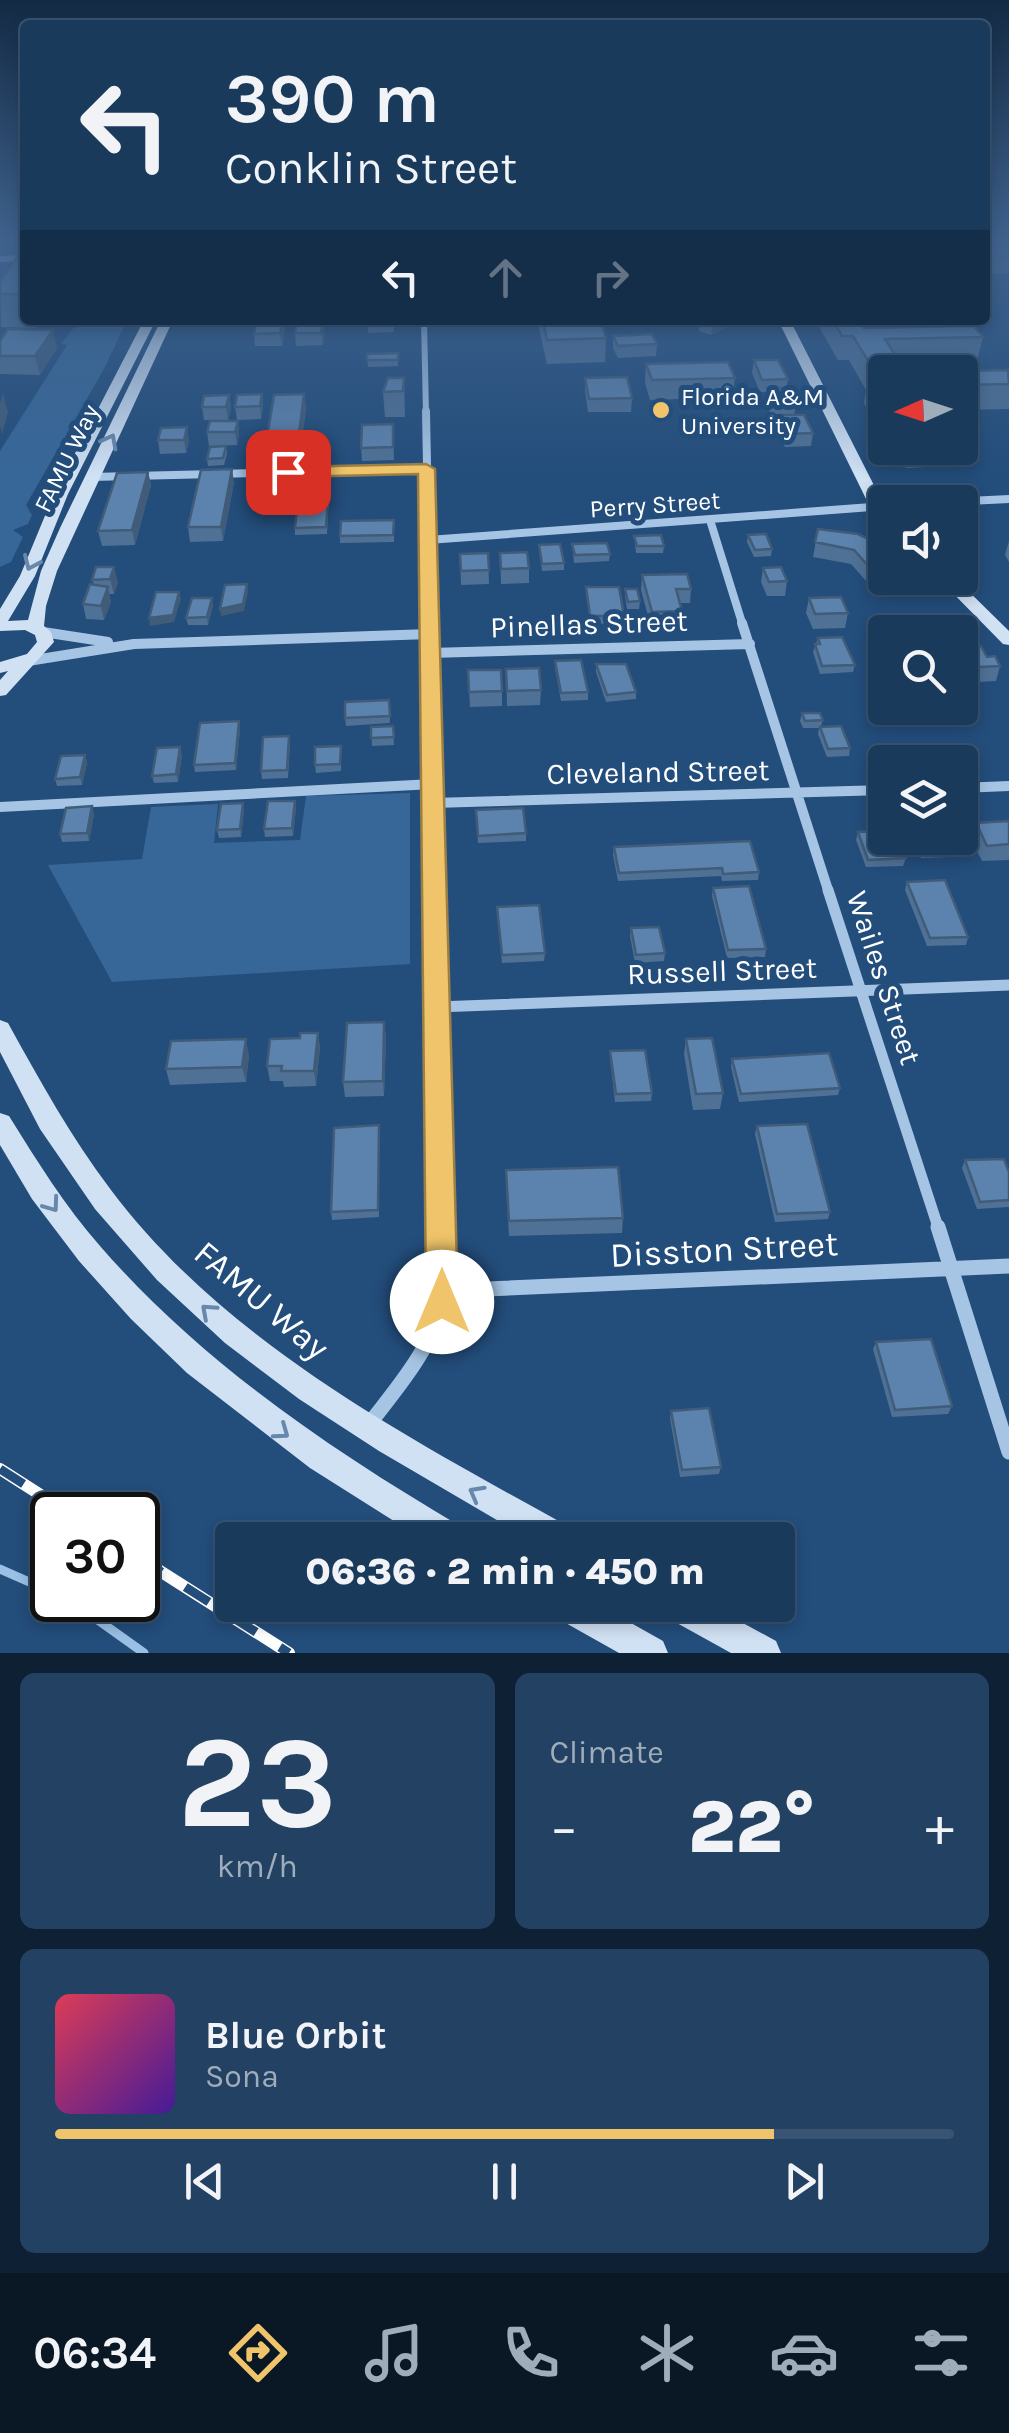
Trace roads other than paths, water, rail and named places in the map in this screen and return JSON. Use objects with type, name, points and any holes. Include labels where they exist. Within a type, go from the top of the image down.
[{"type":"street","name":"FAMU Way","points":[[39,630],[0,623],[15,600],[57,503],[147,325]]},
{"type":"street","name":"FAMU Way","points":[[0,691],[44,648],[34,614],[39,598],[91,477],[136,392],[165,325]]},
{"type":"street","points":[[366,1428],[430,1332],[440,1312],[442,1291],[424,325]]},
{"type":"street","points":[[787,325],[870,485]]},
{"type":"street","points":[[91,477],[426,469]]},
{"type":"street","points":[[978,501],[1009,499]]},
{"type":"street","name":"Perry Street","points":[[428,540],[868,510]]},
{"type":"street","name":"Wailes Street","points":[[710,520],[794,793],[863,990],[1009,1452]]},
{"type":"street","points":[[963,595],[1009,640]]},
{"type":"street","points":[[39,630],[68,639],[134,644],[430,634]]},
{"type":"street","points":[[0,668],[134,644]]},
{"type":"street","name":"Pinellas Street","points":[[430,653],[750,644]]},
{"type":"street","points":[[0,806],[432,784]]},
{"type":"street","points":[[978,787],[1009,786]]},
{"type":"street","name":"Cleveland Street","points":[[433,803],[868,791]]},
{"type":"street","name":"Russell Street","points":[[437,1007],[1009,984]]},
{"type":"street","name":"FAMU Way","points":[[0,1029],[35,1101],[70,1156],[112,1213],[158,1264],[268,1361],[366,1428],[530,1522]]},
{"type":"street","points":[[0,1123],[34,1180],[90,1256],[187,1356],[304,1448],[425,1522]]},
{"type":"street","name":"Disston Street","points":[[442,1291],[1009,1266]]},
{"type":"street","points":[[597,1622],[651,1653]]},
{"type":"street","points":[[708,1622],[764,1653]]},
{"type":"waterway","points":[[0,1569],[30,1582]]},
{"type":"waterway","points":[[101,1622],[144,1653]]},
{"type":"railway","points":[[0,1469],[36,1492]]},
{"type":"railway","points":[[160,1571],[289,1653]]},
{"type":"place","name":"Florida A&M University","points":[[661,410]]}]
